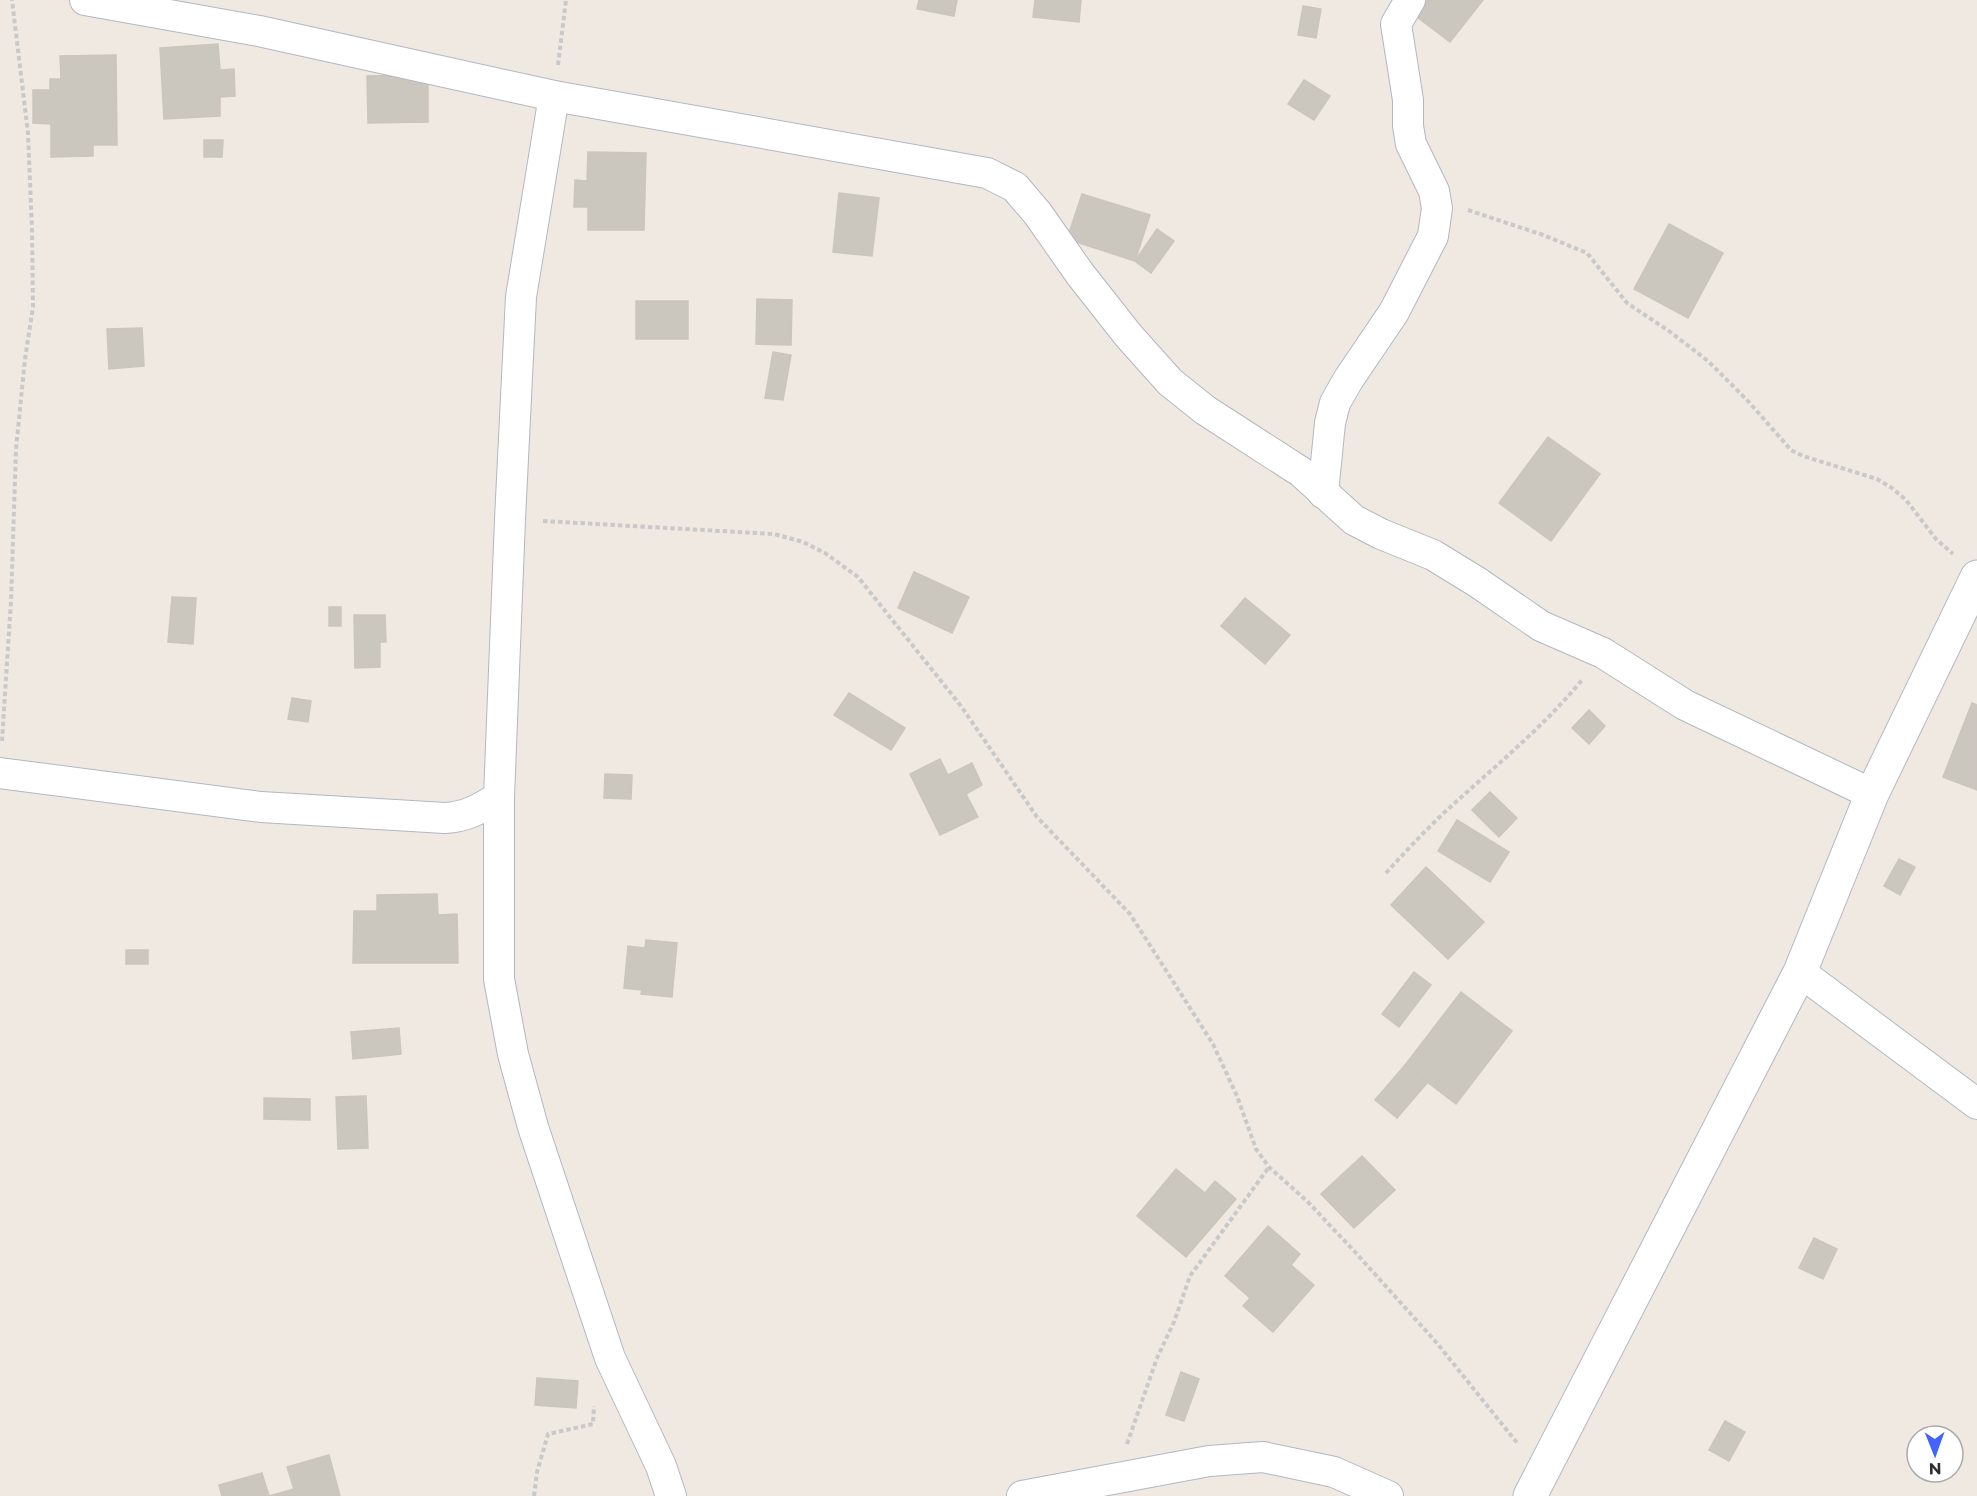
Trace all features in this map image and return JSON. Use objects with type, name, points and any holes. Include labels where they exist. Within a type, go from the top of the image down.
[{"type":"street","points":[[85,0],[259,31],[554,96],[987,173],[1015,187],[1038,214],[1080,274],[1121,326],[1170,382],[1205,410],[1301,472],[1354,520],[1381,534],[1433,555],[1541,626],[1603,653],[1685,705],[1872,794]]},
{"type":"street","points":[[1323,493],[1330,423],[1335,403],[1394,312],[1434,236],[1437,208],[1434,191],[1411,144],[1408,100],[1396,24],[1410,0]]},
{"type":"street","points":[[554,96],[521,297],[499,797],[499,979],[513,1054],[533,1127],[610,1358],[661,1466],[671,1496]]},
{"type":"street","points":[[1535,1484],[1800,972],[1872,794],[1977,578]]},
{"type":"street","points":[[0,773],[261,807],[445,818],[460,817],[476,812],[499,797]]},
{"type":"street","points":[[1800,972],[1977,1104]]},
{"type":"street","points":[[1022,1496],[1209,1461],[1263,1457],[1334,1472],[1388,1496]]},
{"type":"path","points":[[0,773],[11,601],[16,449],[33,307],[28,133],[12,0]]},
{"type":"path","points":[[554,96],[566,0]]},
{"type":"path","points":[[1434,191],[1465,208],[1544,235],[1587,253],[1627,303],[1708,361],[1747,400],[1791,450],[1803,456],[1877,479],[1892,488],[1906,500],[1936,539],[1977,578]]},
{"type":"path","points":[[510,519],[774,534],[825,553],[858,577],[961,705],[1037,817],[1130,914],[1214,1044],[1237,1096],[1256,1149],[1269,1167],[1307,1201],[1436,1342],[1535,1484]]},
{"type":"path","points":[[1386,873],[1411,844],[1562,705],[1603,653]]},
{"type":"path","points":[[1118,1477],[1140,1404],[1157,1358],[1174,1322],[1190,1276],[1269,1167]]},
{"type":"path","points":[[534,1496],[537,1472],[548,1434],[593,1424],[596,1381],[610,1358]]},
{"type":"building","points":[[919,0],[957,0],[954,16],[917,9]]},
{"type":"building","points":[[1035,0],[1081,0],[1079,22],[1033,17]]},
{"type":"building","points":[[1416,0],[1483,0],[1450,42],[1408,10]]},
{"type":"building","points":[[1303,6],[1321,9],[1316,38],[1298,35]]},
{"type":"building","points":[[218,44],[220,70],[234,69],[235,96],[220,97],[220,116],[164,119],[160,48]]},
{"type":"building","points":[[116,55],[117,145],[93,145],[93,156],[51,157],[51,124],[33,123],[33,90],[50,90],[50,79],[61,79],[60,56]]},
{"type":"building","points":[[428,75],[428,122],[368,123],[367,76]]},
{"type":"building","points":[[1304,80],[1330,96],[1314,120],[1288,104]]},
{"type":"building","points":[[204,140],[223,140],[222,157],[204,157]]},
{"type":"building","points":[[588,152],[646,153],[644,230],[588,230],[588,207],[574,207],[575,180],[587,181]]},
{"type":"building","points":[[839,193],[879,198],[872,256],[833,252]]},
{"type":"building","points":[[1082,194],[1150,215],[1135,261],[1067,239]]},
{"type":"building","points":[[1669,224],[1723,253],[1688,318],[1634,289]]},
{"type":"building","points":[[1157,229],[1174,241],[1151,273],[1135,261]]},
{"type":"building","points":[[757,299],[792,300],[791,345],[756,344]]},
{"type":"building","points":[[636,301],[688,301],[688,339],[636,339]]},
{"type":"building","points":[[142,328],[144,366],[109,369],[107,329]]},
{"type":"building","points":[[773,352],[791,355],[783,400],[765,398]]},
{"type":"building","points":[[1548,437],[1600,474],[1551,541],[1499,503]]},
{"type":"building","points":[[914,572],[969,597],[952,633],[898,608]]},
{"type":"building","points":[[172,597],[196,598],[193,644],[168,642]]},
{"type":"building","points":[[1245,598],[1290,635],[1265,664],[1221,626]]},
{"type":"building","points":[[329,607],[341,607],[341,626],[329,626]]},
{"type":"building","points":[[354,615],[385,615],[386,642],[380,642],[380,667],[355,668]]},
{"type":"building","points":[[849,693],[905,728],[891,750],[834,715]]},
{"type":"building","points":[[292,698],[311,701],[308,722],[288,719]]},
{"type":"building","points":[[1972,703],[1977,705],[1977,790],[1943,777]]},
{"type":"building","points":[[1589,710],[1605,726],[1589,744],[1572,728]]},
{"type":"building","points":[[940,759],[948,775],[972,763],[982,785],[966,794],[978,817],[940,835],[910,774]]},
{"type":"building","points":[[605,774],[632,775],[631,799],[604,798]]},
{"type":"building","points":[[1490,792],[1517,818],[1499,837],[1472,810]]},
{"type":"building","points":[[1457,820],[1509,852],[1490,882],[1438,851]]},
{"type":"building","points":[[1899,859],[1915,867],[1900,895],[1884,886]]},
{"type":"building","points":[[1426,867],[1484,922],[1448,959],[1391,905]]},
{"type":"building","points":[[437,894],[438,915],[457,914],[458,963],[353,963],[354,911],[377,911],[377,895]]},
{"type":"building","points":[[646,940],[677,943],[672,997],[641,994],[642,990],[624,988],[628,946],[645,948]]},
{"type":"building","points":[[126,950],[148,950],[148,964],[126,964]]},
{"type":"building","points":[[1414,972],[1431,985],[1399,1027],[1382,1014]]},
{"type":"building","points":[[1461,992],[1512,1031],[1456,1104],[1405,1065]]},
{"type":"building","points":[[399,1028],[401,1054],[353,1059],[351,1032]]},
{"type":"building","points":[[1405,1065],[1427,1083],[1397,1118],[1375,1100]]},
{"type":"building","points":[[366,1096],[368,1148],[338,1149],[336,1097]]},
{"type":"building","points":[[264,1098],[310,1099],[310,1120],[264,1119]]},
{"type":"building","points":[[1362,1156],[1395,1190],[1354,1228],[1321,1194]]},
{"type":"building","points":[[1176,1169],[1205,1193],[1215,1181],[1236,1199],[1186,1257],[1137,1216]]},
{"type":"building","points":[[1268,1226],[1300,1254],[1291,1265],[1314,1285],[1273,1332],[1243,1306],[1250,1298],[1225,1276]]},
{"type":"building","points":[[1814,1238],[1837,1249],[1823,1279],[1799,1268]]},
{"type":"building","points":[[1181,1372],[1199,1379],[1184,1421],[1166,1415]]},
{"type":"building","points":[[537,1378],[578,1381],[576,1408],[535,1405]]},
{"type":"building","points":[[1725,1421],[1745,1432],[1729,1461],[1709,1450]]},
{"type":"building","points":[[329,1455],[340,1496],[269,1496],[294,1489],[287,1467]]},
{"type":"building","points":[[262,1473],[269,1496],[222,1496],[219,1485]]}]
